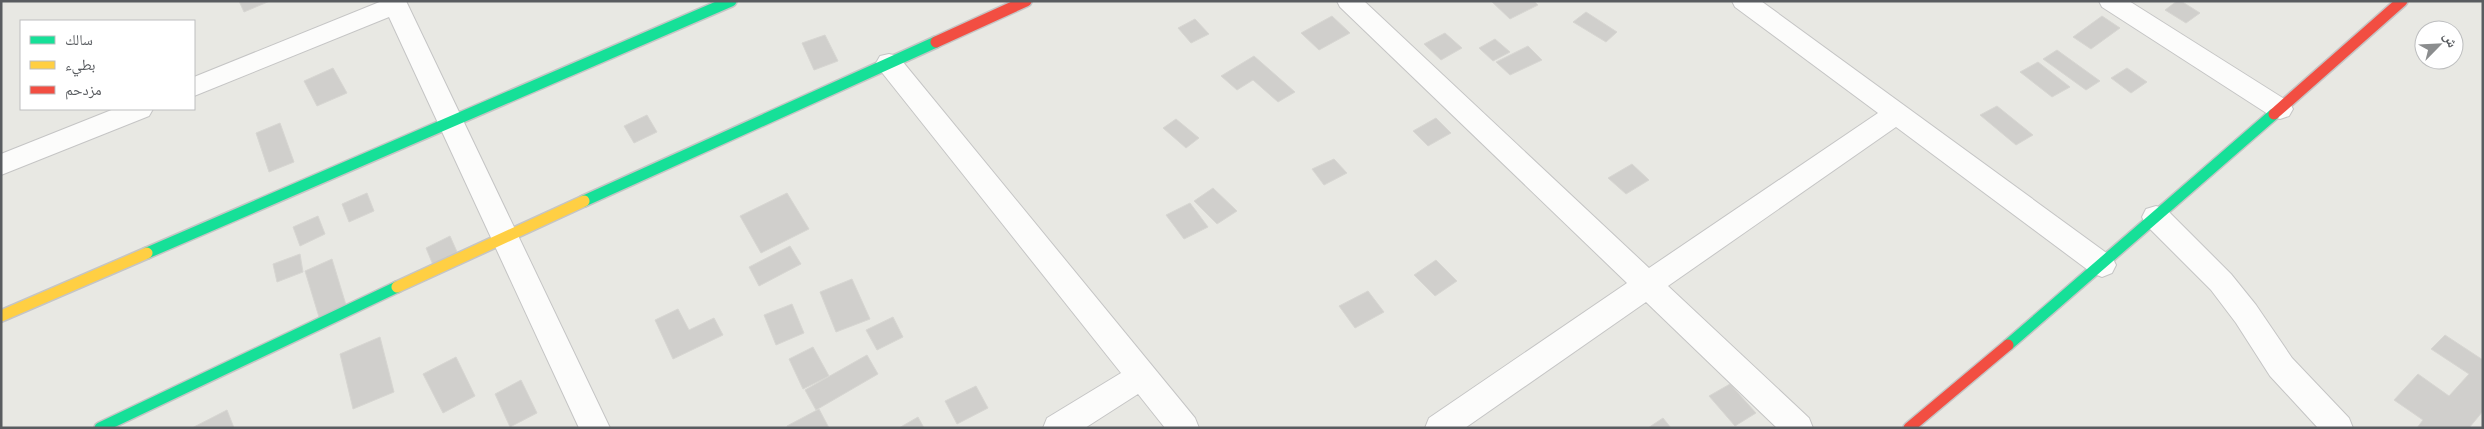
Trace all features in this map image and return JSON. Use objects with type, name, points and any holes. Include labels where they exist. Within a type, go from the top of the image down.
[{"type":"street","points":[[1,316],[731,1]]},
{"type":"street","points":[[1349,1],[1798,428]]},
{"type":"street","points":[[1744,1],[2102,265]]},
{"type":"street","points":[[2111,1],[2280,109]]},
{"type":"street","points":[[1909,428],[2102,265],[2402,1]]},
{"type":"street","points":[[100,428],[506,236],[1020,2]]},
{"type":"street","points":[[195,87],[395,3],[595,428]]},
{"type":"street","points":[[889,63],[1184,428]]},
{"type":"street","points":[[1,165],[138,110]]},
{"type":"street","points":[[1440,428],[1896,114]]},
{"type":"street","points":[[2156,217],[2221,282],[2246,314],[2280,367],[2338,428]]},
{"type":"street","points":[[1058,428],[1142,376]]},
{"type":"building","points":[[239,1],[270,1],[244,12]]},
{"type":"building","points":[[1491,1],[1534,1],[1538,5],[1510,19]]},
{"type":"building","points":[[2177,1],[2181,1],[2200,13],[2186,23],[2165,10]]},
{"type":"building","points":[[1586,12],[1617,32],[1606,42],[1573,22]]},
{"type":"building","points":[[1332,16],[1350,33],[1319,50],[1301,33]]},
{"type":"building","points":[[2102,16],[2120,28],[2091,49],[2073,37]]},
{"type":"building","points":[[1195,19],[1209,34],[1191,43],[1178,28]]},
{"type":"building","points":[[1445,33],[1462,48],[1441,60],[1424,44]]},
{"type":"building","points":[[825,35],[838,61],[814,70],[802,43]]},
{"type":"building","points":[[1495,39],[1510,52],[1493,61],[1479,48]]},
{"type":"building","points":[[1528,46],[1542,60],[1510,75],[1496,62]]},
{"type":"building","points":[[2057,50],[2100,81],[2086,90],[2043,59]]},
{"type":"building","points":[[1254,56],[1295,92],[1278,102],[1253,80],[1237,90],[1221,76]]},
{"type":"building","points":[[2038,62],[2070,87],[2052,97],[2020,72]]},
{"type":"building","points":[[333,68],[347,93],[317,106],[304,81]]},
{"type":"building","points":[[2127,68],[2147,82],[2131,93],[2111,78]]},
{"type":"building","points":[[1997,106],[2033,135],[2016,145],[1980,115]]},
{"type":"building","points":[[647,115],[657,132],[634,143],[624,126]]},
{"type":"building","points":[[1436,118],[1451,133],[1428,146],[1413,131]]},
{"type":"building","points":[[1176,119],[1199,138],[1186,148],[1163,128]]},
{"type":"building","points":[[280,123],[294,162],[269,172],[256,133]]},
{"type":"building","points":[[1334,159],[1347,173],[1324,185],[1312,169]]},
{"type":"building","points":[[1632,164],[1649,180],[1626,194],[1608,178]]},
{"type":"building","points":[[1213,188],[1237,211],[1217,224],[1194,201]]},
{"type":"building","points":[[367,193],[374,211],[349,222],[342,204]]},
{"type":"building","points":[[787,193],[809,229],[761,253],[740,216]]},
{"type":"building","points":[[1190,203],[1208,227],[1184,239],[1166,215]]},
{"type":"building","points":[[318,216],[325,234],[300,246],[293,227]]},
{"type":"building","points":[[450,236],[458,254],[433,265],[426,248]]},
{"type":"building","points":[[790,246],[801,264],[759,286],[749,267]]},
{"type":"building","points":[[300,254],[303,272],[277,282],[273,264]]},
{"type":"building","points":[[332,259],[346,305],[319,317],[305,271]]},
{"type":"building","points":[[1436,260],[1457,281],[1435,296],[1414,275]]},
{"type":"building","points":[[852,279],[870,319],[836,332],[820,292]]},
{"type":"building","points":[[1368,291],[1384,312],[1355,328],[1339,306]]},
{"type":"building","points":[[792,304],[804,333],[776,345],[764,315]]},
{"type":"building","points":[[678,309],[689,330],[714,318],[723,335],[673,359],[655,320]]},
{"type":"building","points":[[893,317],[903,337],[877,350],[866,330]]},
{"type":"building","points":[[2445,335],[2483,360],[2483,411],[2469,428],[2417,428],[2423,420],[2394,400],[2418,374],[2449,396],[2469,374],[2431,349]]},
{"type":"building","points":[[380,337],[394,392],[353,409],[340,354]]},
{"type":"building","points":[[813,347],[829,376],[803,389],[789,359]]},
{"type":"building","points":[[867,355],[878,374],[816,410],[805,390]]},
{"type":"building","points":[[456,357],[475,396],[443,413],[423,374]]},
{"type":"building","points":[[521,380],[537,413],[510,427],[495,394]]},
{"type":"building","points":[[1730,384],[1756,413],[1735,426],[1709,396]]},
{"type":"building","points":[[976,386],[988,408],[957,424],[945,401]]},
{"type":"building","points":[[819,409],[829,428],[787,428],[787,426]]},
{"type":"building","points":[[227,410],[234,428],[192,428]]},
{"type":"building","points":[[918,417],[924,428],[899,428]]},
{"type":"building","points":[[1663,418],[1671,428],[1648,428]]},
{"type":"traffic: fast","points":[[147,253],[731,1]]},
{"type":"traffic: fast","points":[[584,201],[936,42]]},
{"type":"traffic: fast","points":[[2008,345],[2274,114]]},
{"type":"traffic: fast","points":[[100,428],[397,287]]},
{"type":"traffic: slow","points":[[397,287],[584,201]]},
{"type":"traffic: slow","points":[[1,316],[147,253]]},
{"type":"traffic: jam","points":[[936,42],[1026,1]]},
{"type":"traffic: jam","points":[[2274,114],[2402,1]]},
{"type":"traffic: jam","points":[[1909,428],[2008,345]]}]
